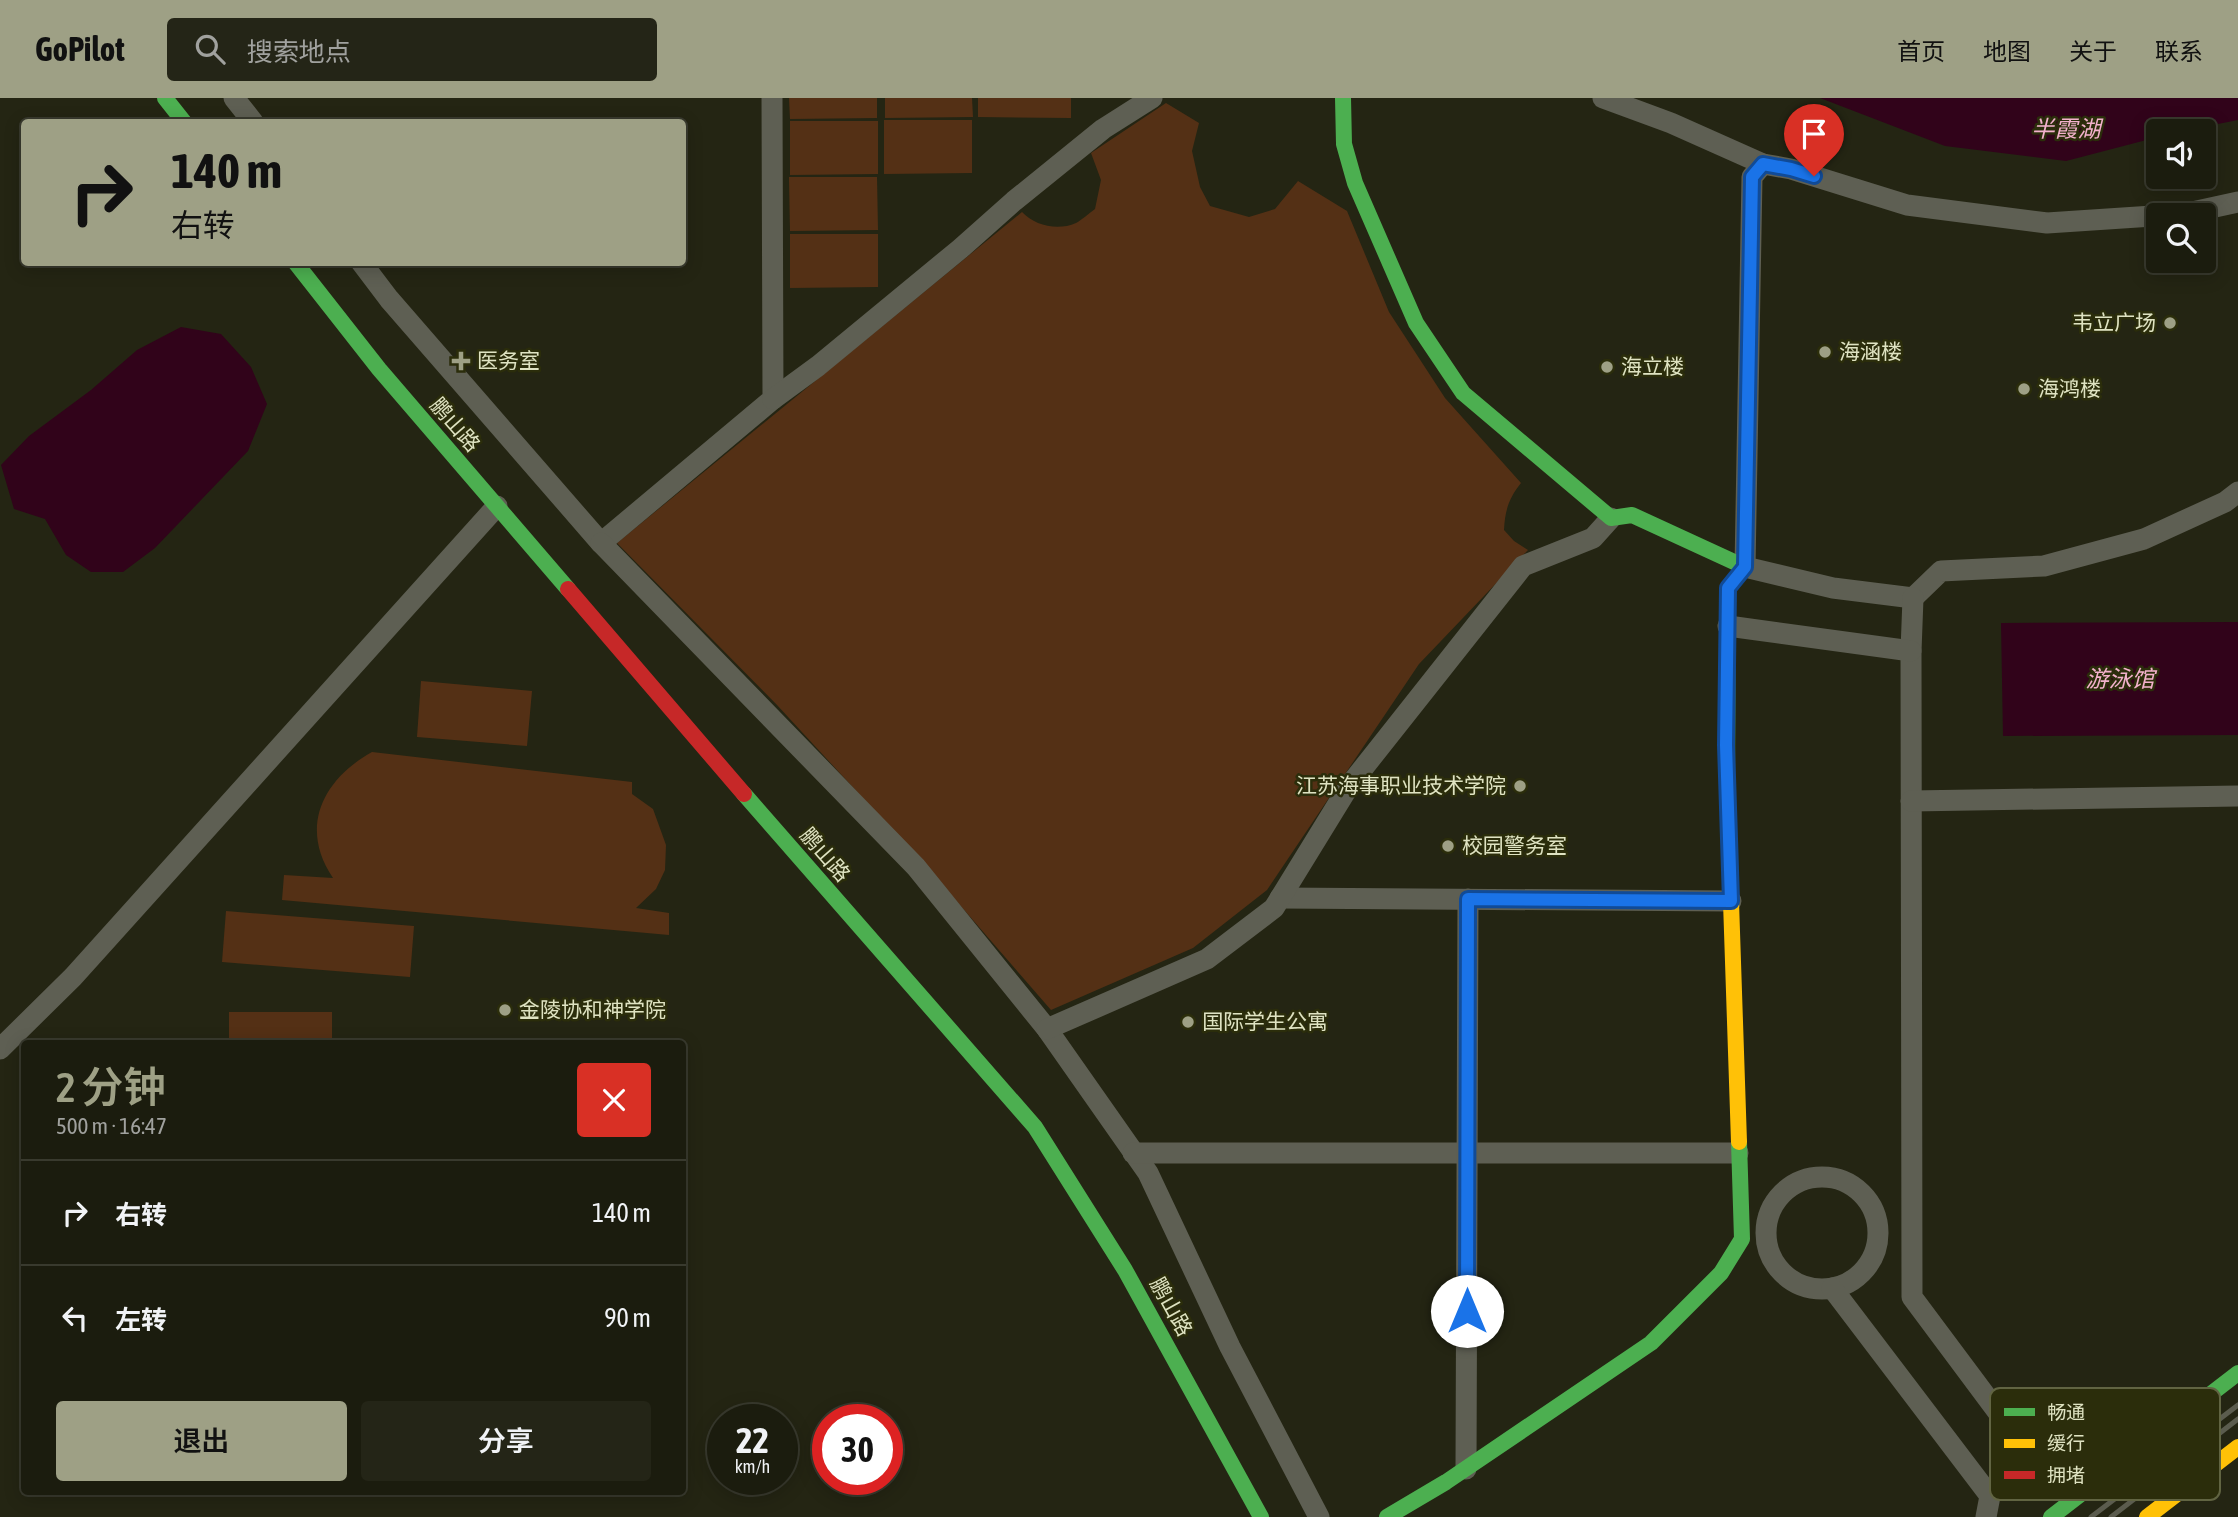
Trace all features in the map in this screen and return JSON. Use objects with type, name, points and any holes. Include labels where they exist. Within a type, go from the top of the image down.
[{"type":"street","points":[[165,98],[182,119]]},
{"type":"street","points":[[234,98],[251,119]]},
{"type":"street","points":[[772,98],[773,399]]},
{"type":"street","points":[[601,543],[1093,137],[1152,98]]},
{"type":"street","points":[[1343,98],[1344,144],[1355,184],[1416,323],[1463,393],[1611,518]]},
{"type":"street","points":[[1603,98],[1671,123],[1763,164],[1791,169],[1907,205],[2047,223],[2183,214],[2238,202]]},
{"type":"street","points":[[1387,1517],[1466,1469],[1651,1343],[1721,1272],[1742,1239],[1726,745],[1728,588],[1745,567],[1752,177],[1763,164]]},
{"type":"street","name":"鹏山路","points":[[298,266],[379,369],[711,756],[1035,1127],[1120,1258],[1261,1517]]},
{"type":"street","points":[[364,266],[389,299],[601,543],[916,867],[1047,1028],[1147,1173],[1230,1347],[1319,1517]]},
{"type":"street","points":[[1990,1402],[1912,1297],[1913,598],[1941,570],[2044,566],[2144,539],[2225,502],[2238,492]]},
{"type":"street","points":[[0,1049],[72,977],[497,506]]},
{"type":"street","points":[[1047,1028],[1206,959],[1274,908],[1349,786],[1523,565],[1593,538],[1611,518],[1632,516],[1745,567],[1833,588],[1913,598]]},
{"type":"street","points":[[1728,626],[1911,651]]},
{"type":"street","points":[[1911,800],[2238,796]]},
{"type":"street","points":[[1280,898],[1731,901]]},
{"type":"street","points":[[1466,1469],[1468,899]]},
{"type":"street","points":[[1133,1153],[1738,1153]]},
{"type":"street","points":[[1814,1176],[1834,1177],[1852,1184],[1866,1197],[1876,1214],[1879,1233],[1875,1252],[1865,1269],[1850,1282],[1832,1289],[1814,1289],[1797,1283],[1783,1273],[1772,1259],[1766,1241],[1766,1224],[1777,1199],[1797,1182],[1814,1176]]},
{"type":"street","points":[[1879,1233],[1912,1233]]},
{"type":"street","points":[[1742,1239],[1766,1241]]},
{"type":"street","points":[[1832,1289],[1990,1496],[1986,1517]]},
{"type":"street","points":[[2219,1388],[2238,1373]]},
{"type":"street","points":[[2220,1461],[2238,1447]]},
{"type":"street","points":[[2051,1517],[2073,1500]]},
{"type":"street","points":[[2147,1517],[2169,1500]]},
{"type":"shaded area","points":[[789,98],[877,98],[877,118],[790,119]]},
{"type":"shaded area","points":[[885,98],[972,98],[973,117],[885,118]]},
{"type":"shaded area","points":[[978,98],[1071,98],[1071,118],[978,117]]},
{"type":"shaded area","points":[[1166,103],[1199,123],[1192,151],[1200,187],[1210,206],[1249,217],[1275,209],[1298,181],[1347,211],[1389,312],[1445,398],[1521,483],[1508,505],[1504,530],[1528,550],[1419,664],[1267,890],[1193,948],[1051,1010],[933,874],[777,705],[617,543],[1022,212],[1040,224],[1062,227],[1076,223],[1095,209],[1101,180],[1091,153]]},
{"type":"shaded area","points":[[884,120],[972,120],[972,173],[884,174]]},
{"type":"shaded area","points":[[790,121],[878,121],[878,174],[790,175]]},
{"type":"shaded area","points":[[789,177],[877,177],[878,230],[790,231]]},
{"type":"shaded area","points":[[790,234],[878,234],[878,287],[790,288]]},
{"type":"shaded area","points":[[421,681],[532,691],[527,746],[417,737]]},
{"type":"shaded area","points":[[372,752],[632,782],[632,794],[653,809],[666,845],[665,870],[656,889],[636,908],[669,913],[669,935],[282,900],[284,875],[333,878],[323,859],[318,841],[317,824],[321,807],[340,776]]},
{"type":"shaded area","points":[[226,911],[414,926],[410,977],[222,962]]},
{"type":"shaded area","points":[[229,1012],[332,1012],[332,1040],[229,1040]]},
{"type":"water","name":"半霞湖","points":[[1820,98],[2238,98],[2238,120],[2216,124],[2216,119],[2146,119],[2146,140],[2066,161],[1945,146]]},
{"type":"water","points":[[181,327],[221,334],[251,367],[267,404],[248,451],[155,548],[123,572],[91,572],[66,555],[45,519],[14,509],[1,465],[29,436],[91,390],[137,350]]},
{"type":"water","name":"游泳馆","points":[[2238,622],[2238,735],[2003,736],[2001,623]]},
{"type":"railway","points":[[2220,1419],[2238,1405]]},
{"type":"railway","points":[[2220,1433],[2238,1419]]},
{"type":"railway","points":[[2091,1517],[2113,1500]]},
{"type":"railway","points":[[2111,1517],[2133,1500]]},
{"type":"traffic: fast","points":[[165,98],[182,119]]},
{"type":"traffic: fast","points":[[1343,98],[1344,144],[1355,183],[1416,323],[1463,393],[1611,518],[1632,515],[1745,567],[1728,588],[1727,781]]},
{"type":"traffic: fast","points":[[298,266],[379,369],[568,589]]},
{"type":"traffic: fast","points":[[744,794],[1035,1127],[1125,1270],[1261,1517]]},
{"type":"traffic: fast","points":[[1387,1517],[1446,1482],[1651,1343],[1721,1273],[1742,1239],[1739,1142]]},
{"type":"traffic: fast","points":[[2219,1388],[2238,1373]]},
{"type":"traffic: fast","points":[[2051,1517],[2073,1500]]},
{"type":"traffic: slow","points":[[1727,781],[1739,1142]]},
{"type":"traffic: slow","points":[[2220,1461],[2238,1447]]},
{"type":"traffic: slow","points":[[2147,1517],[2169,1500]]},
{"type":"traffic: jam","points":[[568,589],[744,794]]},
{"type":"place","name":"韦立广场","points":[[2170,323]]},
{"type":"place","name":"海涵楼","points":[[1825,352]]},
{"type":"place","name":"医务室","points":[[461,361]]},
{"type":"place","name":"海立楼","points":[[1607,367]]},
{"type":"place","name":"海鸿楼","points":[[2024,389]]},
{"type":"place","name":"江苏海事职业技术学院","points":[[1520,786]]},
{"type":"place","name":"校园警务室","points":[[1448,846]]},
{"type":"place","name":"金陵协和神学院","points":[[505,1010]]},
{"type":"place","name":"国际学生公寓","points":[[1188,1022]]},
{"type":"route","points":[[1467,1311],[1468,899],[1731,901],[1726,745],[1728,588],[1745,567],[1752,177],[1763,164],[1814,176]]}]
